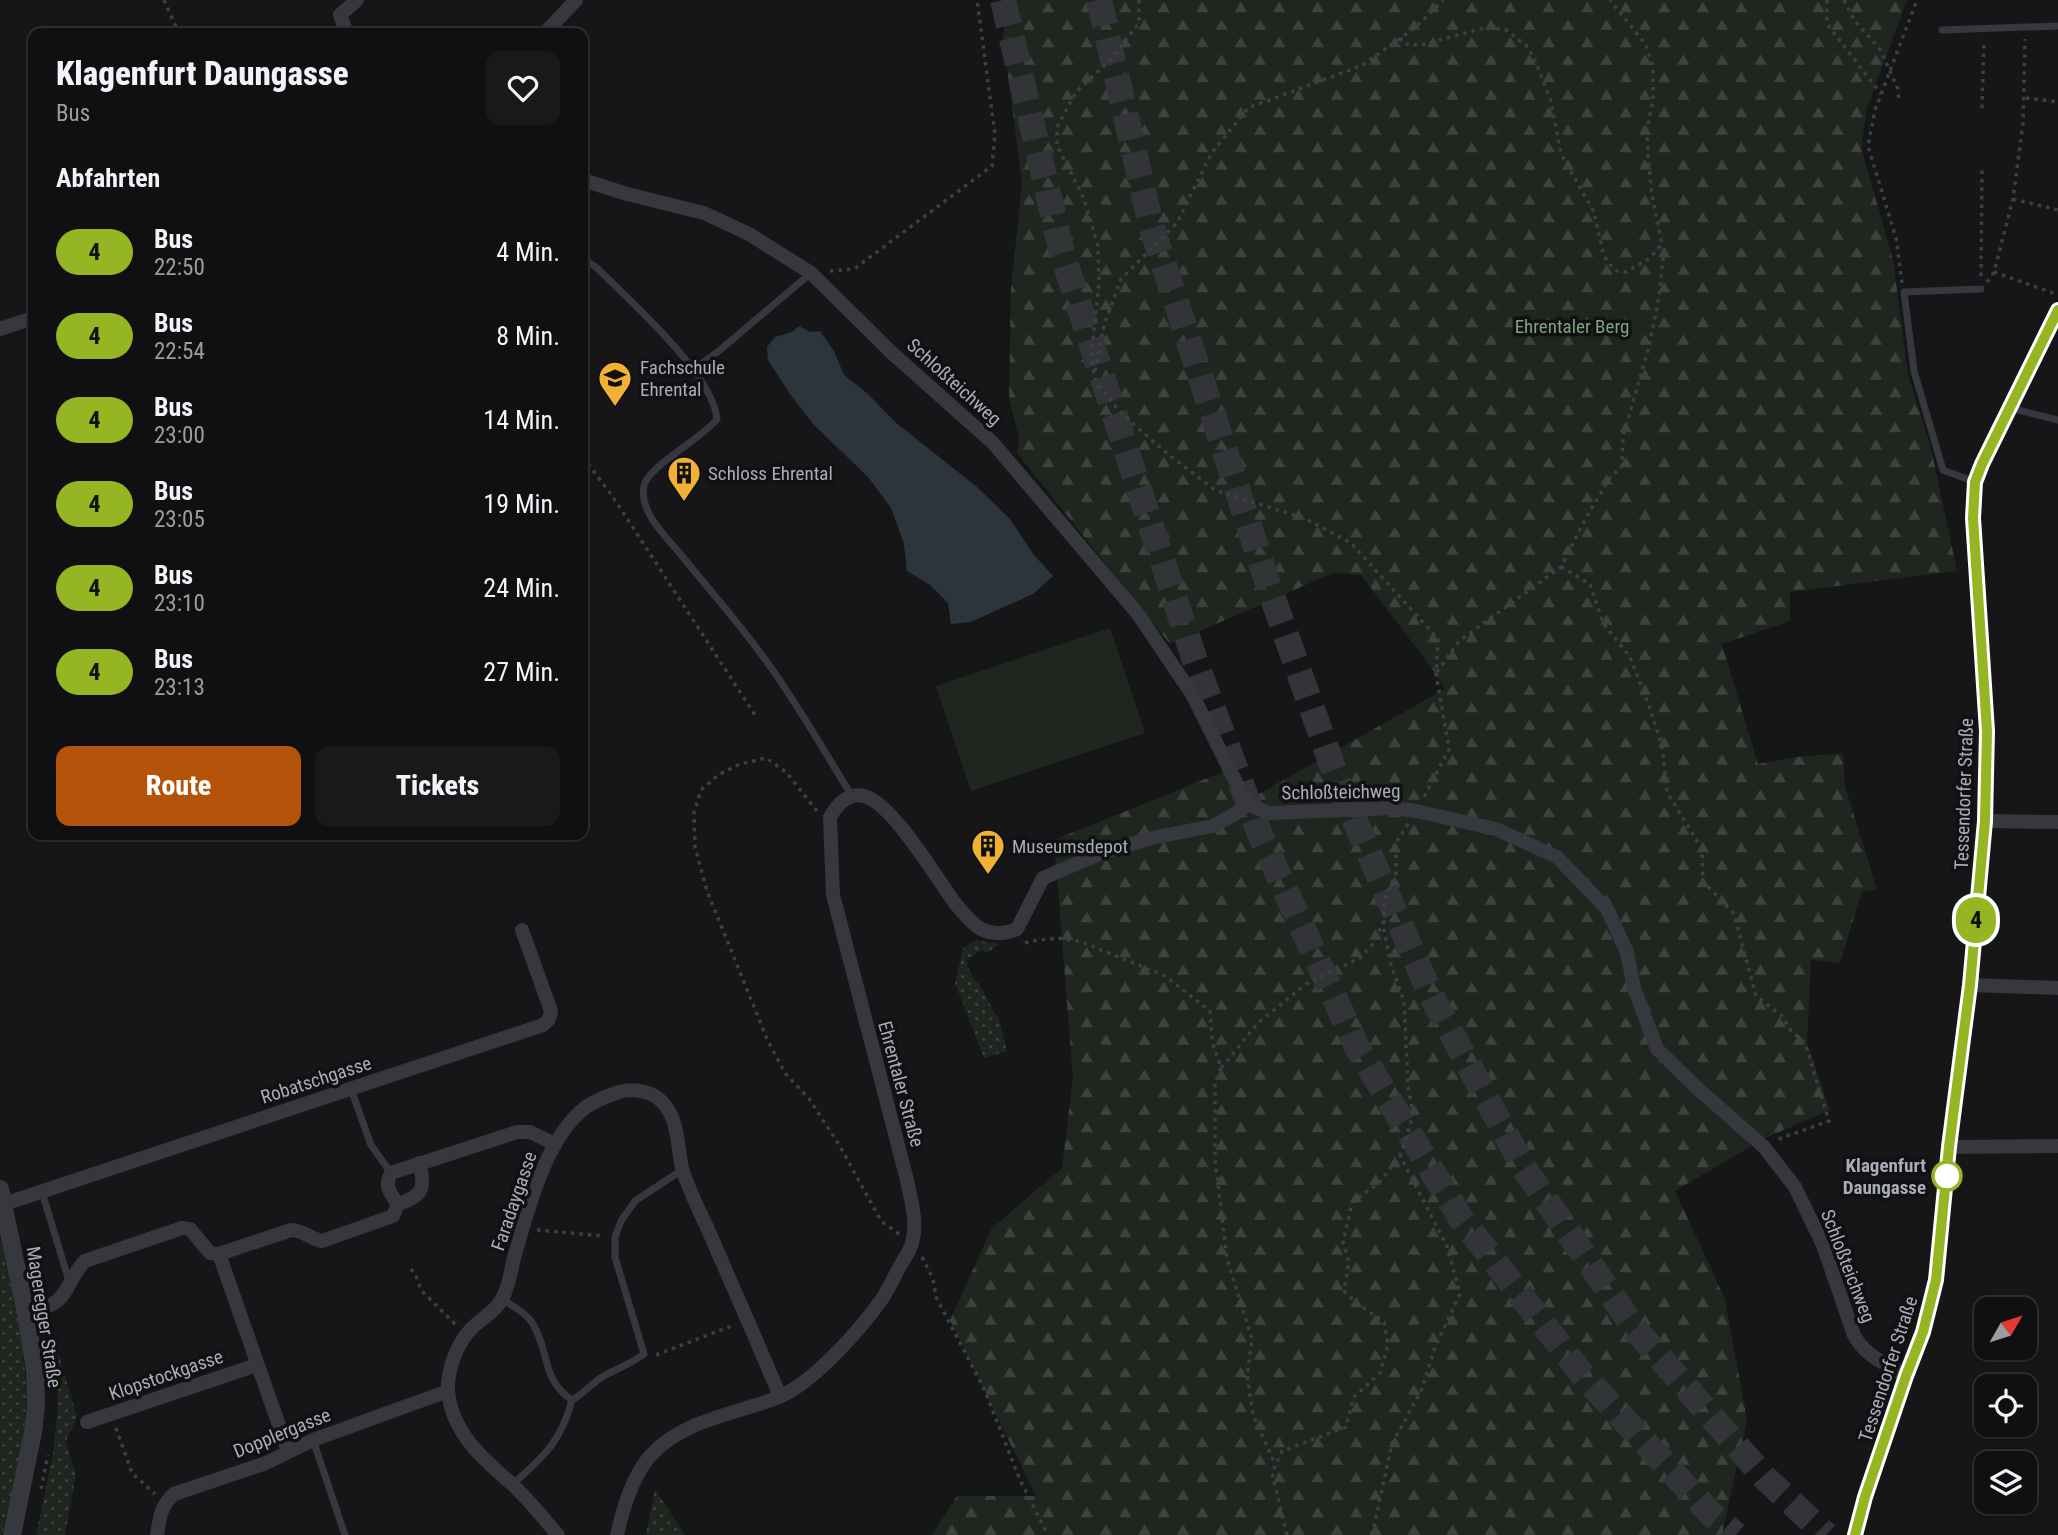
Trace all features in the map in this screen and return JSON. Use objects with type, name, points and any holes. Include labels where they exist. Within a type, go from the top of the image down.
[{"type":"street","points":[[345,28],[340,15],[357,0]]},
{"type":"street","points":[[550,28],[576,0]]},
{"type":"street","name":"Schloßteichweg","points":[[588,182],[704,213],[750,234],[811,273],[892,353],[993,443],[1138,614],[1192,694],[1247,804],[1269,813],[1395,808],[1416,811],[1496,829],[1557,857],[1607,909],[1627,952],[1634,988],[1657,1049],[1764,1147],[1795,1187],[1823,1244],[1858,1344],[1867,1353],[1906,1376]]},
{"type":"street","name":"Tessendorfer Straße","points":[[1854,1535],[1923,1332],[1936,1280],[1949,1147],[1970,985],[1985,821],[1987,731],[1973,518],[1975,482],[2058,310]]},
{"type":"street","points":[[0,328],[28,320]]},
{"type":"street","points":[[852,796],[863,795],[887,811],[966,917],[981,929],[1003,934],[1017,929],[1043,878],[1104,852],[1156,837],[1213,826],[1247,804]]},
{"type":"street","name":"Ehrentaler Straße","points":[[617,1535],[636,1478],[653,1453],[677,1435],[702,1422],[780,1396],[801,1384],[834,1354],[870,1315],[884,1296],[912,1244],[915,1223],[907,1180],[833,895],[830,817],[843,800],[852,796]]},
{"type":"street","points":[[1985,821],[2058,822]]},
{"type":"street","name":"Robatschgasse","points":[[2,1196],[42,1191],[543,1025],[551,1011],[522,930]]},
{"type":"street","points":[[1970,985],[2058,988]]},
{"type":"street","name":"Faradaygasse","points":[[558,1535],[512,1485],[475,1452],[454,1414],[448,1391],[449,1376],[455,1354],[466,1335],[502,1298],[540,1178],[555,1144],[570,1122],[603,1097],[625,1090],[643,1091],[662,1101],[669,1110],[674,1122],[682,1170],[780,1396]]},
{"type":"street","points":[[398,1204],[388,1189],[387,1181],[391,1172],[517,1132],[530,1132],[555,1144]]},
{"type":"street","points":[[1949,1147],[2058,1146]]},
{"type":"street","points":[[398,1204],[411,1200],[422,1188],[424,1180],[419,1163]]},
{"type":"street","name":"Mageregger Straße","points":[[2,1196],[35,1370],[36,1406],[31,1444],[12,1535]]},
{"type":"street","points":[[26,1314],[59,1299],[85,1261],[182,1228],[190,1229],[210,1253],[219,1254],[292,1230],[322,1241],[393,1216],[398,1204]]},
{"type":"street","points":[[219,1254],[288,1451]]},
{"type":"street","name":"Klopstockgasse","points":[[87,1422],[257,1365]]},
{"type":"street","name":"Dopplergasse","points":[[165,1503],[174,1494],[266,1463],[313,1440],[448,1391]]},
{"type":"street","points":[[157,1535],[160,1513],[165,1503]]},
{"type":"lane","points":[[1942,30],[2058,26]]},
{"type":"lane","points":[[588,262],[694,369],[716,410],[717,419],[710,429],[650,473],[644,485],[645,503],[659,529],[766,660],[799,708],[852,796]]},
{"type":"lane","points":[[694,369],[811,273]]},
{"type":"lane","points":[[1975,482],[1943,470],[1914,371],[1904,292],[1981,289]]},
{"type":"lane","points":[[2010,408],[2058,420]]},
{"type":"lane","points":[[351,1088],[371,1145],[391,1172]]},
{"type":"lane","points":[[512,1485],[540,1460],[555,1442],[566,1423],[572,1400],[582,1395],[597,1380],[635,1362],[644,1354],[615,1257],[615,1237],[627,1211],[635,1201],[682,1170]]},
{"type":"lane","points":[[42,1191],[70,1282]]},
{"type":"lane","points":[[502,1298],[526,1315],[536,1328],[553,1381],[560,1392],[572,1400]]},
{"type":"lane","points":[[313,1440],[345,1535]]},
{"type":"path","points":[[164,0],[177,28]]},
{"type":"path","points":[[811,273],[854,269],[992,166],[995,134],[977,0]]},
{"type":"path","points":[[1139,0],[1139,23],[1109,61],[1076,92],[1057,127],[1057,145],[1084,199],[1098,246],[1099,284],[1091,358],[1096,383],[1123,415],[1169,456],[1216,490],[1306,519],[1350,543],[1438,639],[1436,674],[1449,748],[1396,843],[1396,873],[1384,902],[1391,965],[1404,1000],[1408,1086],[1413,1116],[1401,1156],[1379,1183],[1352,1202],[1343,1242],[1349,1262],[1344,1291],[1384,1322],[1388,1345],[1380,1373],[1353,1398],[1346,1427],[1282,1451],[1272,1473],[1287,1535]]},
{"type":"path","points":[[1095,373],[1104,325],[1121,279],[1177,223],[1211,154],[1248,108],[1363,65],[1417,26],[1443,0]]},
{"type":"path","points":[[1436,674],[1459,641],[1561,567],[1610,478],[1622,466],[1623,436],[1649,347],[1659,297],[1664,249],[1648,155],[1647,130],[1653,99],[1653,67],[1646,45],[1609,0]]},
{"type":"path","points":[[1826,0],[1827,24],[1881,94]]},
{"type":"path","points":[[1844,0],[1853,20],[1880,49],[1898,89],[1899,102]]},
{"type":"path","points":[[1904,292],[1895,238],[1868,146],[1875,110],[1917,0]]},
{"type":"path","points":[[1400,38],[1404,44],[1422,45],[1487,27],[1506,30],[1528,47],[1551,101],[1561,154],[1594,212],[1603,253],[1608,263],[1617,271],[1626,272],[1650,258],[1662,244]]},
{"type":"path","points":[[1981,289],[1994,272],[2012,198],[2025,98],[2025,27]]},
{"type":"path","points":[[1982,108],[1984,28]]},
{"type":"path","points":[[2025,98],[2058,102]]},
{"type":"path","points":[[1981,289],[1982,169]]},
{"type":"path","points":[[2012,198],[2058,210]]},
{"type":"path","points":[[1994,272],[2058,294]]},
{"type":"path","points":[[588,464],[755,715]]},
{"type":"path","points":[[1561,567],[1590,584],[1603,624],[1630,657],[1662,745],[1667,792],[1702,849],[1703,881],[1734,914],[1756,996],[1783,1016],[1791,1031],[1804,1042],[1829,1121],[1778,1138],[1764,1147]]},
{"type":"path","points":[[831,832],[786,772],[766,758],[740,764],[718,775],[701,790],[694,812],[695,847],[707,891],[766,1039],[785,1073],[810,1100],[841,1148],[881,1220],[912,1244],[923,1258],[933,1279],[936,1297],[985,1391],[1020,1480],[1048,1535]]},
{"type":"path","points":[[1275,1465],[1253,1415],[1247,1375],[1252,1339],[1227,1259],[1215,1159],[1214,1083],[1221,1068],[1259,1022],[1306,984],[1360,958],[1375,942],[1384,920]]},
{"type":"path","points":[[1031,941],[1058,938],[1082,943],[1165,976],[1210,1011],[1212,1041],[1221,1068]]},
{"type":"path","points":[[1372,1535],[1392,1444],[1422,1389],[1435,1347],[1460,1294],[1447,1245],[1401,1156]]},
{"type":"path","points":[[523,1228],[615,1237]]},
{"type":"path","points":[[411,1269],[421,1290],[466,1335]]},
{"type":"path","points":[[644,1354],[653,1356],[747,1320]]},
{"type":"path","points":[[112,1414],[132,1473],[165,1503]]},
{"type":"green space","name":"Ehrentaler Berg","points":[[1007,0],[1907,0],[1867,108],[1861,148],[1893,259],[1908,375],[1931,448],[1957,571],[1790,592],[1790,621],[1722,644],[1758,764],[1803,756],[1843,754],[1845,786],[1877,890],[1862,891],[1840,963],[1811,960],[1807,1042],[1830,1110],[1763,1139],[1675,1191],[1725,1299],[1747,1420],[1722,1535],[932,1535],[957,1496],[1036,1496],[950,1320],[992,1228],[1062,1168],[1073,1078],[1054,840],[1225,771],[1259,794],[1445,689],[1361,575],[1333,573],[1170,644],[1017,453],[1019,438],[1009,398],[1011,289],[1022,183],[1003,37]]},
{"type":"green space","points":[[1110,628],[1145,733],[971,791],[936,686]]},
{"type":"green space","points":[[976,940],[1000,944],[986,953],[982,950],[966,960],[976,982],[998,1015],[1007,1051],[984,1058],[955,983],[963,948]]},
{"type":"green space","points":[[0,1237],[21,1336],[26,1397],[21,1449],[2,1535],[0,1535]]},
{"type":"green space","points":[[57,1349],[77,1417],[66,1441],[76,1475],[65,1535],[36,1535],[53,1454],[58,1405]]},
{"type":"green space","points":[[655,1489],[685,1535],[646,1535]]},
{"type":"shaded area","points":[[799,326],[810,332],[820,331],[834,351],[844,375],[867,393],[895,422],[977,487],[1010,519],[1034,555],[1053,576],[1033,594],[971,622],[951,624],[948,603],[930,585],[907,571],[904,544],[891,508],[868,477],[813,424],[768,360],[767,347],[775,337],[792,332]]},
{"type":"tunnel","points":[[1003,0],[1062,253],[1195,661],[1261,837],[1357,1047],[1460,1217],[1582,1374],[1713,1516],[1736,1535]]},
{"type":"tunnel","points":[[1099,0],[1151,225],[1270,590],[1338,782],[1431,995],[1524,1168],[1635,1329],[1764,1477],[1826,1535]]},
{"type":"bus line","name":"4","points":[[1855,1535],[1865,1497],[1923,1332],[1936,1280],[1949,1147],[1970,985],[1980,889],[1987,768],[1973,518],[1975,482],[2058,310]]},
{"type":"place","name":"Fachschule Ehrental","points":[[615,408]]},
{"type":"place","name":"Schloss Ehrental","points":[[684,503]]},
{"type":"place","name":"Museumsdepot","points":[[988,876]]},
{"type":"place","name":"Klagenfurt Daungasse","points":[[1947,1176]]}]
